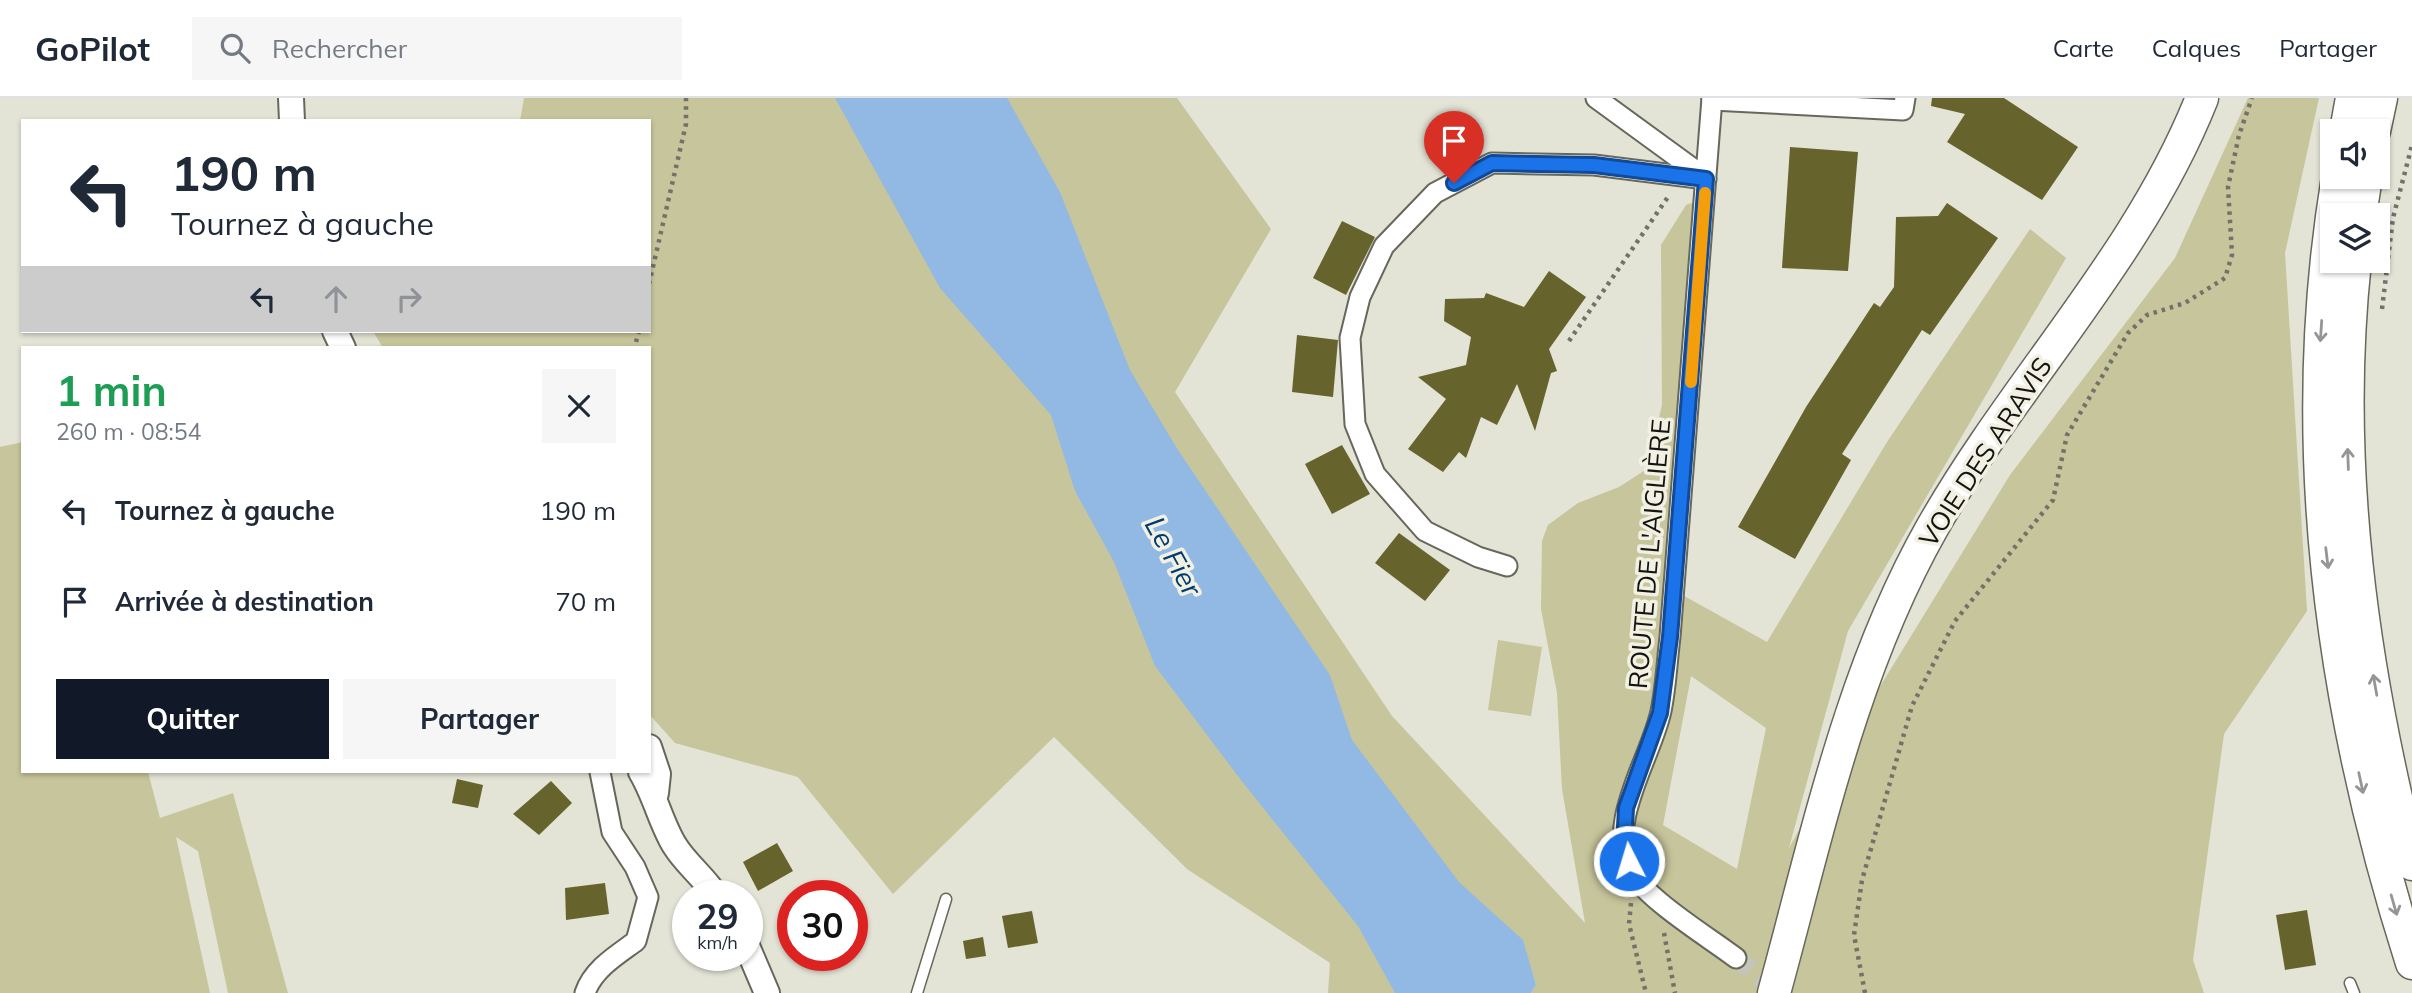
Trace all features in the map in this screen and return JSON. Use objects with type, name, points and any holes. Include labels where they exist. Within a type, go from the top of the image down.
[{"type":"highway","name":"VOIE DES ARAVIS","points":[[1774,993],[1852,716],[1875,649],[1910,569],[1970,465],[2102,281],[2149,209],[2181,149],[2203,98]]},
{"type":"highway","points":[[2348,119],[2352,98]]},
{"type":"highway","points":[[2377,119],[2381,98]]},
{"type":"highway","points":[[2336,189],[2320,342],[2323,531],[2339,660],[2360,783],[2412,963]]},
{"type":"highway","points":[[2354,273],[2349,320],[2347,422],[2354,535],[2367,643],[2396,801],[2412,864]]},
{"type":"street","points":[[291,98],[292,119]]},
{"type":"street","points":[[1596,98],[1706,179]]},
{"type":"street","points":[[1712,99],[1903,110],[1905,98]]},
{"type":"street","name":"ROUTE DE L'AIGLIÈRE","points":[[1633,874],[1624,847],[1626,808],[1660,713],[1668,654],[1712,99]]},
{"type":"street","points":[[1507,566],[1478,558],[1425,531],[1375,474],[1355,424],[1350,338],[1360,297],[1384,246],[1436,193],[1492,163],[1594,165],[1706,179]]},
{"type":"street","points":[[651,753],[658,774],[656,797]]},
{"type":"street","points":[[585,993],[588,984],[608,961],[636,941],[648,897],[635,867],[612,832],[600,773]]},
{"type":"street","points":[[642,773],[656,797],[675,846],[706,880]]},
{"type":"street","points":[[1633,874],[1657,898],[1736,958]]},
{"type":"street","points":[[757,971],[766,993]]},
{"type":"lane","points":[[917,993],[946,899]]},
{"type":"path","points":[[651,275],[686,124],[686,98]]},
{"type":"path","points":[[1865,993],[1854,935],[1862,880],[1912,706],[1955,621],[2053,500],[2067,435],[2128,333],[2147,315],[2185,303],[2225,278],[2232,255],[2228,187],[2239,135],[2252,98]]},
{"type":"path","points":[[2381,315],[2393,218],[2412,145]]},
{"type":"path","points":[[1569,341],[1682,176]]},
{"type":"path","points":[[636,342],[638,333]]},
{"type":"path","points":[[1633,874],[1629,924],[1646,993]]},
{"type":"path","points":[[1657,898],[1675,993]]},
{"type":"shaded area","points":[[524,98],[1177,98],[1271,229],[1175,392],[1392,716],[1585,923],[1562,789],[1557,693],[1541,609],[1542,541],[1548,525],[1578,503],[1619,487],[1647,469],[1662,405],[1661,245],[1686,205],[1697,201],[1668,587],[1767,642],[1887,442],[2030,229],[2066,258],[1848,631],[1789,848],[1868,706],[2010,475],[2175,258],[2248,98],[2319,98],[2285,253],[2307,611],[2224,734],[2193,960],[2204,993],[1531,993],[1536,985],[1530,966],[1495,993],[1328,993],[1330,963],[1187,869],[1054,737],[893,894],[798,777],[675,743],[651,716],[651,346],[382,346],[374,333],[651,333],[651,119],[520,119]],"holes":[[[1691,676],[1766,728],[1737,869],[1663,825]]]},
{"type":"shaded area","points":[[21,442],[21,773],[148,773],[160,818],[233,793],[288,993],[228,993],[198,851],[176,837],[210,993],[0,993],[0,447]]},
{"type":"shaded area","points":[[1498,640],[1542,647],[1531,716],[1488,710]]},
{"type":"water","name":"Le Fier","points":[[835,98],[1007,98],[1060,192],[1130,370],[1178,450],[1330,675],[1352,740],[1459,882],[1523,940],[1536,985],[1531,993],[1395,993],[1358,926],[1244,784],[1155,666],[1114,562],[1075,491],[1051,415],[940,288]]},
{"type":"building","points":[[1932,98],[2004,98],[2078,147],[2042,200],[1947,142],[1965,114],[1931,106]]},
{"type":"building","points":[[1790,147],[1858,152],[1848,271],[1782,268]]},
{"type":"building","points":[[1947,203],[1998,238],[1930,335],[1922,330],[1842,454],[1851,460],[1795,559],[1738,527],[1806,407],[1874,303],[1880,307],[1894,287],[1896,217],[1938,216]]},
{"type":"building","points":[[1342,221],[1375,237],[1346,295],[1313,278]]},
{"type":"building","points":[[1549,271],[1586,297],[1549,349],[1557,371],[1551,373],[1535,431],[1517,384],[1497,425],[1481,417],[1466,458],[1459,452],[1443,472],[1408,449],[1446,399],[1418,377],[1466,365],[1471,337],[1444,321],[1445,299],[1484,298],[1486,293],[1524,307]]},
{"type":"building","points":[[1297,335],[1338,340],[1333,397],[1292,392]]},
{"type":"building","points":[[1342,445],[1370,494],[1332,514],[1305,464]]},
{"type":"building","points":[[1399,533],[1450,570],[1425,601],[1375,563]]},
{"type":"building","points":[[457,779],[483,785],[478,808],[452,803]]},
{"type":"building","points":[[551,781],[572,803],[539,835],[513,814]]},
{"type":"building","points":[[777,843],[793,871],[763,888],[763,880],[752,880],[743,862]]},
{"type":"building","points":[[605,883],[609,914],[566,920],[565,888]]},
{"type":"building","points":[[2307,910],[2316,965],[2285,970],[2276,915]]},
{"type":"building","points":[[1032,911],[1038,943],[1008,948],[1002,916]]},
{"type":"building","points":[[983,937],[986,956],[966,959],[963,941]]},
{"type":"tunnel","points":[[1736,958],[1781,993]]},
{"type":"slow traffic","points":[[1691,382],[1705,193]]},
{"type":"route","points":[[1454,183],[1492,163],[1594,165],[1706,179],[1670,637],[1660,713],[1626,808],[1624,847],[1629,861]]}]
